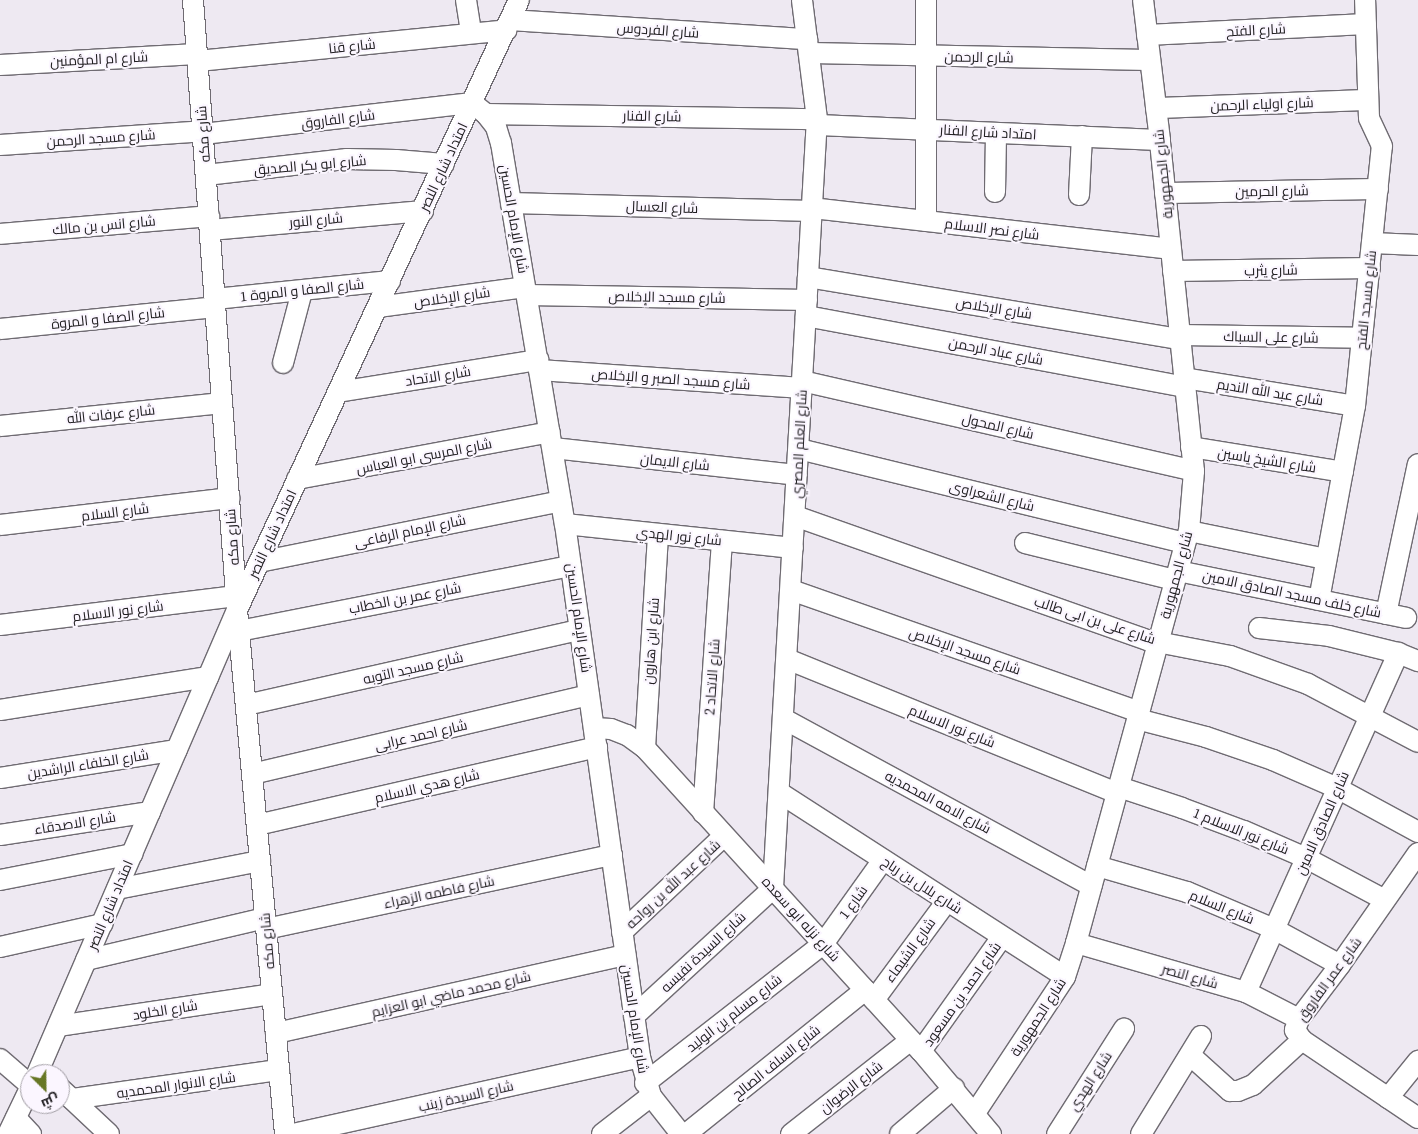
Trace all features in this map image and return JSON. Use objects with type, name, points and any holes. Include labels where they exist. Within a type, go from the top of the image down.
[{"type":"street","name":"شارع مكه","points":[[193,0],[239,631],[285,1134]]},
{"type":"street","points":[[466,0],[471,33]]},
{"type":"street","name":"امتداد شارع النصر","points":[[42,1064],[208,677],[237,603],[259,562],[444,164],[479,108],[508,25],[519,0]]},
{"type":"street","name":"شارع العلم المصري","points":[[773,888],[780,793],[817,122],[802,0]]},
{"type":"street","points":[[926,0],[926,221]]},
{"type":"street","name":"شارع الجمهورية","points":[[975,1113],[1064,977],[1092,886],[1187,537],[1194,471],[1160,140],[1143,0]]},
{"type":"street","name":"شارع مسجد الفتح","points":[[1319,600],[1355,406],[1382,146],[1381,140],[1370,124],[1366,0]]},
{"type":"street","name":"شارع الفتح","points":[[1147,35],[1366,24]]},
{"type":"street","name":"شارع قنا","points":[[197,58],[471,33],[508,25]]},
{"type":"street","name":"شارع الفردوس","points":[[508,25],[808,46]]},
{"type":"street","name":"شارع الرحمن","points":[[808,46],[926,56],[1150,60]]},
{"type":"street","name":"شارع ام المؤمنين","points":[[0,65],[197,58]]},
{"type":"street","name":"شارع اولياء الرحمن","points":[[1156,108],[1368,100]]},
{"type":"street","name":"شارع الفنار","points":[[479,108],[817,122]]},
{"type":"street","name":"شارع الفاروق","points":[[203,133],[479,108]]},
{"type":"street","name":"شارع الإمام الحسين","points":[[479,108],[496,127],[501,143],[539,365],[565,524],[640,1057],[648,1089],[681,1134]]},
{"type":"street","name":"امتداد شارع الفنار","points":[[817,122],[1160,140]]},
{"type":"street","points":[[995,192],[996,132]]},
{"type":"street","name":"شارع مسجد الرحمن","points":[[0,145],[203,133]]},
{"type":"street","points":[[1079,195],[1082,136]]},
{"type":"street","name":"شارع ابو بكر الصديق","points":[[206,175],[347,159],[396,160],[444,164]]},
{"type":"street","name":"شارع الحرمين","points":[[1165,194],[1378,189]]},
{"type":"street","name":"شارع العسال","points":[[511,203],[812,210]]},
{"type":"street","name":"شارع نصر الاسلام","points":[[812,210],[1171,249]]},
{"type":"street","name":"شارع النور","points":[[209,223],[423,211]]},
{"type":"street","name":"شارع انس بن مالك","points":[[0,234],[209,223]]},
{"type":"street","points":[[1372,243],[1418,245]]},
{"type":"street","name":"شارع يثرب","points":[[1173,271],[1370,268]]},
{"type":"street","name":"شارع الإخلاص","points":[[808,277],[1180,337]]},
{"type":"street","name":"شارع الصفا و المروة 1","points":[[215,303],[302,290],[390,281]]},
{"type":"street","points":[[283,363],[302,290]]},
{"type":"street","name":"شارع الإخلاص","points":[[378,306],[526,291]]},
{"type":"street","name":"شارع مسجد الإخلاص","points":[[526,291],[807,308]]},
{"type":"street","name":"شارع الصفا و المروة","points":[[0,328],[215,303]]},
{"type":"street","name":"شارع عباد الرحمن","points":[[807,308],[1185,382]]},
{"type":"street","name":"شارع على السباك","points":[[1180,337],[1362,338]]},
{"type":"street","name":"شارع مسجد الصبر و الإخلاص","points":[[539,365],[802,384]]},
{"type":"street","name":"شارع الاتحاد","points":[[338,392],[539,365]]},
{"type":"street","name":"شارع عبد الله النديم","points":[[1185,382],[1355,406]]},
{"type":"street","name":"شارع المحول","points":[[802,384],[1194,471]]},
{"type":"street","name":"شارع عرفات الله","points":[[0,426],[222,403]]},
{"type":"street","name":"شارع الايمان","points":[[551,440],[797,475]]},
{"type":"street","name":"شارع المرسى ابو العباس","points":[[298,479],[551,440]]},
{"type":"street","name":"شارع الشيخ ياسين","points":[[1191,447],[1343,472]]},
{"type":"street","name":"شارع الشعراوى","points":[[799,448],[1187,537],[1326,559]]},
{"type":"street","points":[[1386,614],[1418,464]]},
{"type":"street","name":"شارع السلام","points":[[0,525],[229,498]]},
{"type":"street","name":"شارع الإمام الرفاعى","points":[[259,562],[561,501]]},
{"type":"street","name":"شارع على بن ابى طالب","points":[[795,516],[1147,640],[1230,656],[1308,684],[1418,742]]},
{"type":"street","name":"شارع نور الهدي","points":[[565,524],[793,548]]},
{"type":"street","name":"شارع ابن هارون","points":[[644,748],[658,534]]},
{"type":"street","name":"شارع الاتحاد 2","points":[[703,813],[722,541]]},
{"type":"street","name":"شارع خلف مسجد الصادق الامين","points":[[1025,543],[1177,575],[1319,600],[1406,618]]},
{"type":"street","name":"شارع عمر بن الخطاب","points":[[239,631],[571,566]]},
{"type":"street","name":"شارع مسجد الإخلاص","points":[[791,590],[1138,716],[1264,757],[1337,788],[1418,832]]},
{"type":"street","name":"شارع نور الاسلام","points":[[0,626],[237,603]]},
{"type":"street","points":[[1259,628],[1329,636],[1398,653],[1418,661]]},
{"type":"street","name":"شارع مسجد التوبه","points":[[246,705],[580,630]]},
{"type":"street","name":"شارع الصادق الامين","points":[[1246,992],[1398,653]]},
{"type":"street","name":"شارع نور الاسلام","points":[[787,659],[1118,790]]},
{"type":"street","points":[[0,710],[208,677]]},
{"type":"street","name":"شارع احمد عرابى","points":[[252,774],[589,695]]},
{"type":"street","name":"شارع الامه المحمديه","points":[[784,719],[1092,886]]},
{"type":"street","name":"شارع نزله ابو سعده","points":[[595,737],[611,729],[627,735],[644,748],[954,1088],[991,1134]]},
{"type":"street","name":"شارع هدي الاسلام","points":[[257,825],[595,737]]},
{"type":"street","name":"شارع الخلفاء الراشدين","points":[[0,778],[177,750]]},
{"type":"street","name":"شارع نور الاسلام 1","points":[[1118,790],[1218,821],[1306,858],[1385,900]]},
{"type":"street","name":"شارع بلال بن رباح","points":[[780,793],[1064,977]]},
{"type":"street","name":"شارع الاصدقاء","points":[[0,835],[150,812]]},
{"type":"street","name":"شارع عبد الله بن رواحه","points":[[622,932],[724,836]]},
{"type":"street","name":"شارع عمر الفاروق","points":[[1418,853],[1340,965],[1299,1019],[1296,1030],[1302,1040],[1418,1118]]},
{"type":"street","points":[[0,880],[132,854]]},
{"type":"street","name":"شارع فاطمه الزهراء","points":[[86,960],[612,854]]},
{"type":"street","name":"شارع 1","points":[[823,944],[883,860]]},
{"type":"street","points":[[117,889],[260,861]]},
{"type":"street","name":"شارع السلام","points":[[1097,866],[1187,892],[1274,929],[1340,965]]},
{"type":"street","name":"شارع السيدة نفيسه","points":[[634,1016],[773,888]]},
{"type":"street","name":"شارع الشيماء","points":[[870,995],[947,901]]},
{"type":"street","points":[[0,947],[102,924]]},
{"type":"street","name":"شارع احمد بن مسعود","points":[[916,1046],[1002,937]]},
{"type":"street","name":"شارع النصر","points":[[1076,943],[1246,992],[1299,1019]]},
{"type":"street","name":"شارع مسلم بن الوليد","points":[[602,1134],[648,1089],[823,944]]},
{"type":"street","name":"شارع محمد ماضي ابو العزايم","points":[[276,1033],[625,955]]},
{"type":"street","name":"شارع الخلود","points":[[58,1026],[272,994]]},
{"type":"street","name":"شارع السلف الصالح","points":[[686,1134],[870,995]]},
{"type":"street","name":"شارع الهدي","points":[[1057,1134],[1124,1029]]},
{"type":"street","points":[[1141,1134],[1201,1036]]},
{"type":"street","points":[[1190,1055],[1230,1091],[1238,1091],[1252,1084],[1302,1040]]},
{"type":"street","name":"شارع الرضوان","points":[[791,1134],[916,1046]]},
{"type":"street","name":"شارع السيدة زينب","points":[[293,1134],[640,1057]]},
{"type":"street","points":[[0,1059],[20,1070]]},
{"type":"street","points":[[1388,1098],[1418,1060]]},
{"type":"street","name":"شارع الانوار المحمديه","points":[[70,1094],[279,1070]]},
{"type":"street","points":[[900,1134],[954,1088]]},
{"type":"street","points":[[70,1098],[109,1134]]},
{"type":"street","name":"امتداد شارع النصر","points":[[12,1126],[20,1110]]},
{"type":"street","points":[[12,1126],[31,1134]]}]
